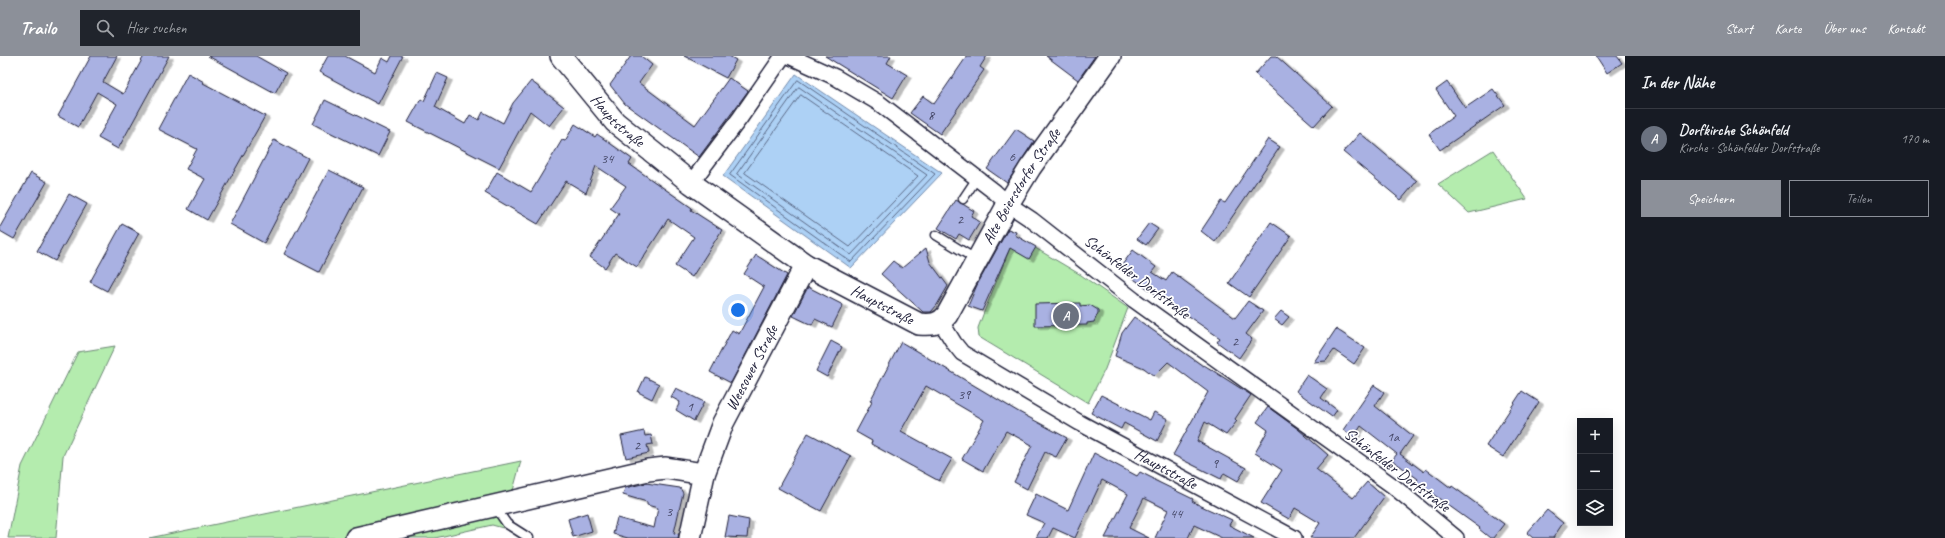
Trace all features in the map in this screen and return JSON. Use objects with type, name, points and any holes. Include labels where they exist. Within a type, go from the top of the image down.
[{"type":"main road","name":"Hauptstraße","points":[[561,56],[615,122],[691,182],[806,265],[919,324],[931,325],[941,322]]},
{"type":"main road","name":"Alte Beiersdorfer Straße","points":[[941,322],[947,315],[1008,204],[1030,168],[1110,56]]},
{"type":"main road","name":"Weesower Straße","points":[[690,538],[704,474],[723,423],[806,265]]},
{"type":"main road","points":[[356,538],[648,470],[666,468],[704,474]]},
{"type":"street","points":[[691,182],[740,118],[783,56]]},
{"type":"street","name":"Schönfelder Dorfstraße","points":[[789,56],[835,77],[879,103],[1134,300],[1393,486],[1456,538]]},
{"type":"street","name":"Hauptstraße","points":[[941,322],[962,353],[1080,423],[1294,538]]},
{"type":"lane","points":[[963,199],[977,178]]},
{"type":"lane","points":[[936,235],[977,260]]},
{"type":"lane","points":[[494,506],[507,524],[529,538]]},
{"type":"green space","points":[[1493,150],[1527,199],[1469,213],[1438,184]]},
{"type":"green space","points":[[1015,236],[1081,275],[1128,308],[1105,369],[1088,403],[979,337],[978,328]]},
{"type":"green space","points":[[115,346],[63,456],[56,538],[8,538],[22,466],[78,352]]},
{"type":"green space","points":[[521,461],[503,528],[492,525],[435,538],[149,538]]},
{"type":"water","points":[[796,74],[942,173],[851,268],[723,176]]},
{"type":"building","points":[[91,56],[117,56],[103,82],[123,94],[144,56],[169,56],[118,149],[98,138],[117,104],[97,92],[78,127],[58,116]]},
{"type":"building","points":[[208,56],[256,56],[286,73],[275,93]]},
{"type":"building","points":[[328,56],[345,56],[375,72],[382,58],[389,62],[392,56],[403,56],[378,104],[319,72]]},
{"type":"building","points":[[631,56],[641,56],[652,65],[639,83],[695,125],[729,78],[748,91],[699,157],[625,104],[610,85]]},
{"type":"building","points":[[684,56],[729,56],[736,60],[726,78]]},
{"type":"building","points":[[825,56],[891,56],[887,63],[907,75],[893,98]]},
{"type":"building","points":[[967,56],[987,56],[980,67],[984,70],[940,134],[910,113],[923,96],[934,104]]},
{"type":"building","points":[[1046,56],[1095,56],[1078,80]]},
{"type":"building","points":[[1271,56],[1276,56],[1332,106],[1314,126],[1255,74]]},
{"type":"building","points":[[1596,56],[1617,56],[1622,63],[1607,73]]},
{"type":"building","points":[[188,73],[204,82],[203,83],[265,116],[207,220],[188,209],[205,179],[186,169],[197,149],[158,129]]},
{"type":"building","points":[[437,73],[448,78],[435,107],[465,124],[470,115],[479,120],[483,112],[503,123],[513,103],[531,81],[564,107],[549,126],[530,111],[499,168],[408,122],[421,99],[424,101]]},
{"type":"building","points":[[1447,82],[1465,108],[1493,89],[1505,105],[1440,150],[1429,134],[1454,116],[1436,90]]},
{"type":"building","points":[[325,100],[390,132],[378,156],[313,124]]},
{"type":"building","points":[[575,124],[595,137],[597,134],[632,159],[629,164],[692,208],[691,210],[722,230],[692,277],[675,266],[694,237],[668,219],[637,267],[615,253],[605,268],[590,257],[619,214],[610,208],[626,186],[596,166],[586,193],[566,181],[538,224],[485,193],[497,172],[531,192],[562,140],[565,141]]},
{"type":"building","points":[[1016,129],[1034,141],[1007,183],[987,169]]},
{"type":"building","points":[[1360,133],[1417,181],[1401,200],[1343,152]]},
{"type":"building","points":[[1268,139],[1280,147],[1215,242],[1201,231],[1221,201],[1225,203]]},
{"type":"building","points":[[274,140],[308,158],[264,243],[230,224]]},
{"type":"building","points":[[329,170],[363,187],[319,272],[284,254]]},
{"type":"building","points":[[31,173],[47,182],[14,239],[0,231],[0,227]]},
{"type":"building","points":[[69,194],[87,204],[55,261],[37,251]]},
{"type":"building","points":[[956,200],[974,211],[971,216],[980,222],[969,240],[959,234],[956,239],[938,228]]},
{"type":"building","points":[[1271,222],[1291,236],[1249,297],[1229,283]]},
{"type":"building","points":[[1149,223],[1158,229],[1146,245],[1137,239]]},
{"type":"building","points":[[122,224],[139,233],[107,291],[90,282]]},
{"type":"building","points":[[1008,229],[1016,232],[1015,235],[1036,247],[1029,259],[1010,248],[982,311],[968,306],[977,285]]},
{"type":"building","points":[[926,248],[930,262],[948,286],[931,312],[923,312],[881,274],[893,261],[902,268]]},
{"type":"building","points":[[1133,250],[1156,267],[1152,272],[1166,281],[1172,272],[1235,318],[1248,301],[1263,311],[1246,334],[1252,339],[1239,358],[1217,342],[1220,338],[1119,269]]},
{"type":"building","points":[[756,255],[787,275],[731,383],[710,372],[732,330],[739,334],[764,287],[744,274]]},
{"type":"building","points":[[808,287],[843,305],[832,327],[815,319],[812,325],[793,316]]},
{"type":"building","points":[[1080,303],[1080,306],[1090,305],[1098,310],[1094,322],[1087,323],[1087,325],[1035,326],[1035,304]]},
{"type":"building","points":[[1281,311],[1289,317],[1282,325],[1274,319]]},
{"type":"building","points":[[1134,317],[1203,366],[1204,365],[1251,395],[1235,419],[1237,421],[1226,435],[1205,422],[1197,441],[1246,468],[1238,481],[1224,473],[1221,479],[1173,455],[1208,392],[1168,362],[1154,376],[1144,368],[1115,356],[1122,333]]},
{"type":"building","points":[[1336,329],[1365,348],[1354,364],[1334,350],[1326,361],[1314,362]]},
{"type":"building","points":[[831,341],[842,347],[827,377],[816,371]]},
{"type":"building","points":[[901,342],[1017,411],[1067,438],[1056,457],[1045,452],[1027,489],[1014,482],[1032,445],[1006,431],[983,471],[962,459],[984,420],[926,386],[901,431],[952,459],[939,481],[871,444],[872,441],[856,432],[872,402],[870,401]]},
{"type":"building","points":[[1307,375],[1327,389],[1321,398],[1337,410],[1332,417],[1296,391]]},
{"type":"building","points":[[645,377],[659,384],[652,399],[638,392]]},
{"type":"building","points":[[1374,385],[1384,392],[1375,406],[1413,436],[1400,454],[1424,472],[1426,469],[1451,488],[1452,486],[1504,524],[1493,538],[1490,538],[1479,529],[1480,528],[1416,482],[1418,479],[1392,460],[1397,454],[1361,426],[1354,437],[1343,430]]},
{"type":"building","points":[[676,388],[704,402],[694,421],[676,410],[680,402],[671,397]]},
{"type":"building","points":[[1522,391],[1539,402],[1503,457],[1486,446]]},
{"type":"building","points":[[1101,395],[1150,420],[1154,412],[1168,419],[1157,441],[1124,423],[1121,429],[1091,413]]},
{"type":"building","points":[[1268,407],[1298,429],[1328,455],[1316,469],[1353,498],[1367,482],[1384,497],[1354,538],[1310,538],[1320,523],[1295,508],[1289,519],[1261,503],[1282,470],[1255,453],[1268,430],[1257,422]]},
{"type":"building","points":[[644,431],[645,436],[651,435],[653,444],[647,445],[649,453],[626,458],[621,436]]},
{"type":"building","points":[[808,433],[851,456],[821,511],[778,488]]},
{"type":"building","points":[[1094,453],[1137,476],[1140,472],[1193,499],[1192,501],[1199,505],[1232,520],[1229,525],[1254,538],[1222,538],[1194,525],[1188,538],[1155,538],[1168,510],[1144,498],[1129,528],[1149,538],[1105,538],[1128,494],[1102,480],[1075,538],[1053,528],[1048,538],[1036,538],[1044,523],[1026,515],[1036,494],[1068,510]]},
{"type":"building","points":[[646,483],[680,488],[683,493],[674,533],[679,534],[678,538],[628,538],[613,534],[617,518],[654,528],[658,508],[647,505],[647,502],[623,495],[625,488]]},
{"type":"building","points":[[1547,510],[1563,523],[1553,538],[1533,538],[1527,533]]},
{"type":"building","points":[[587,513],[592,531],[573,537],[568,519]]},
{"type":"building","points":[[729,516],[749,520],[747,538],[725,537]]},
{"type":"place","name":"Dorfkirche Schönfeld","points":[[1066,316]]}]
